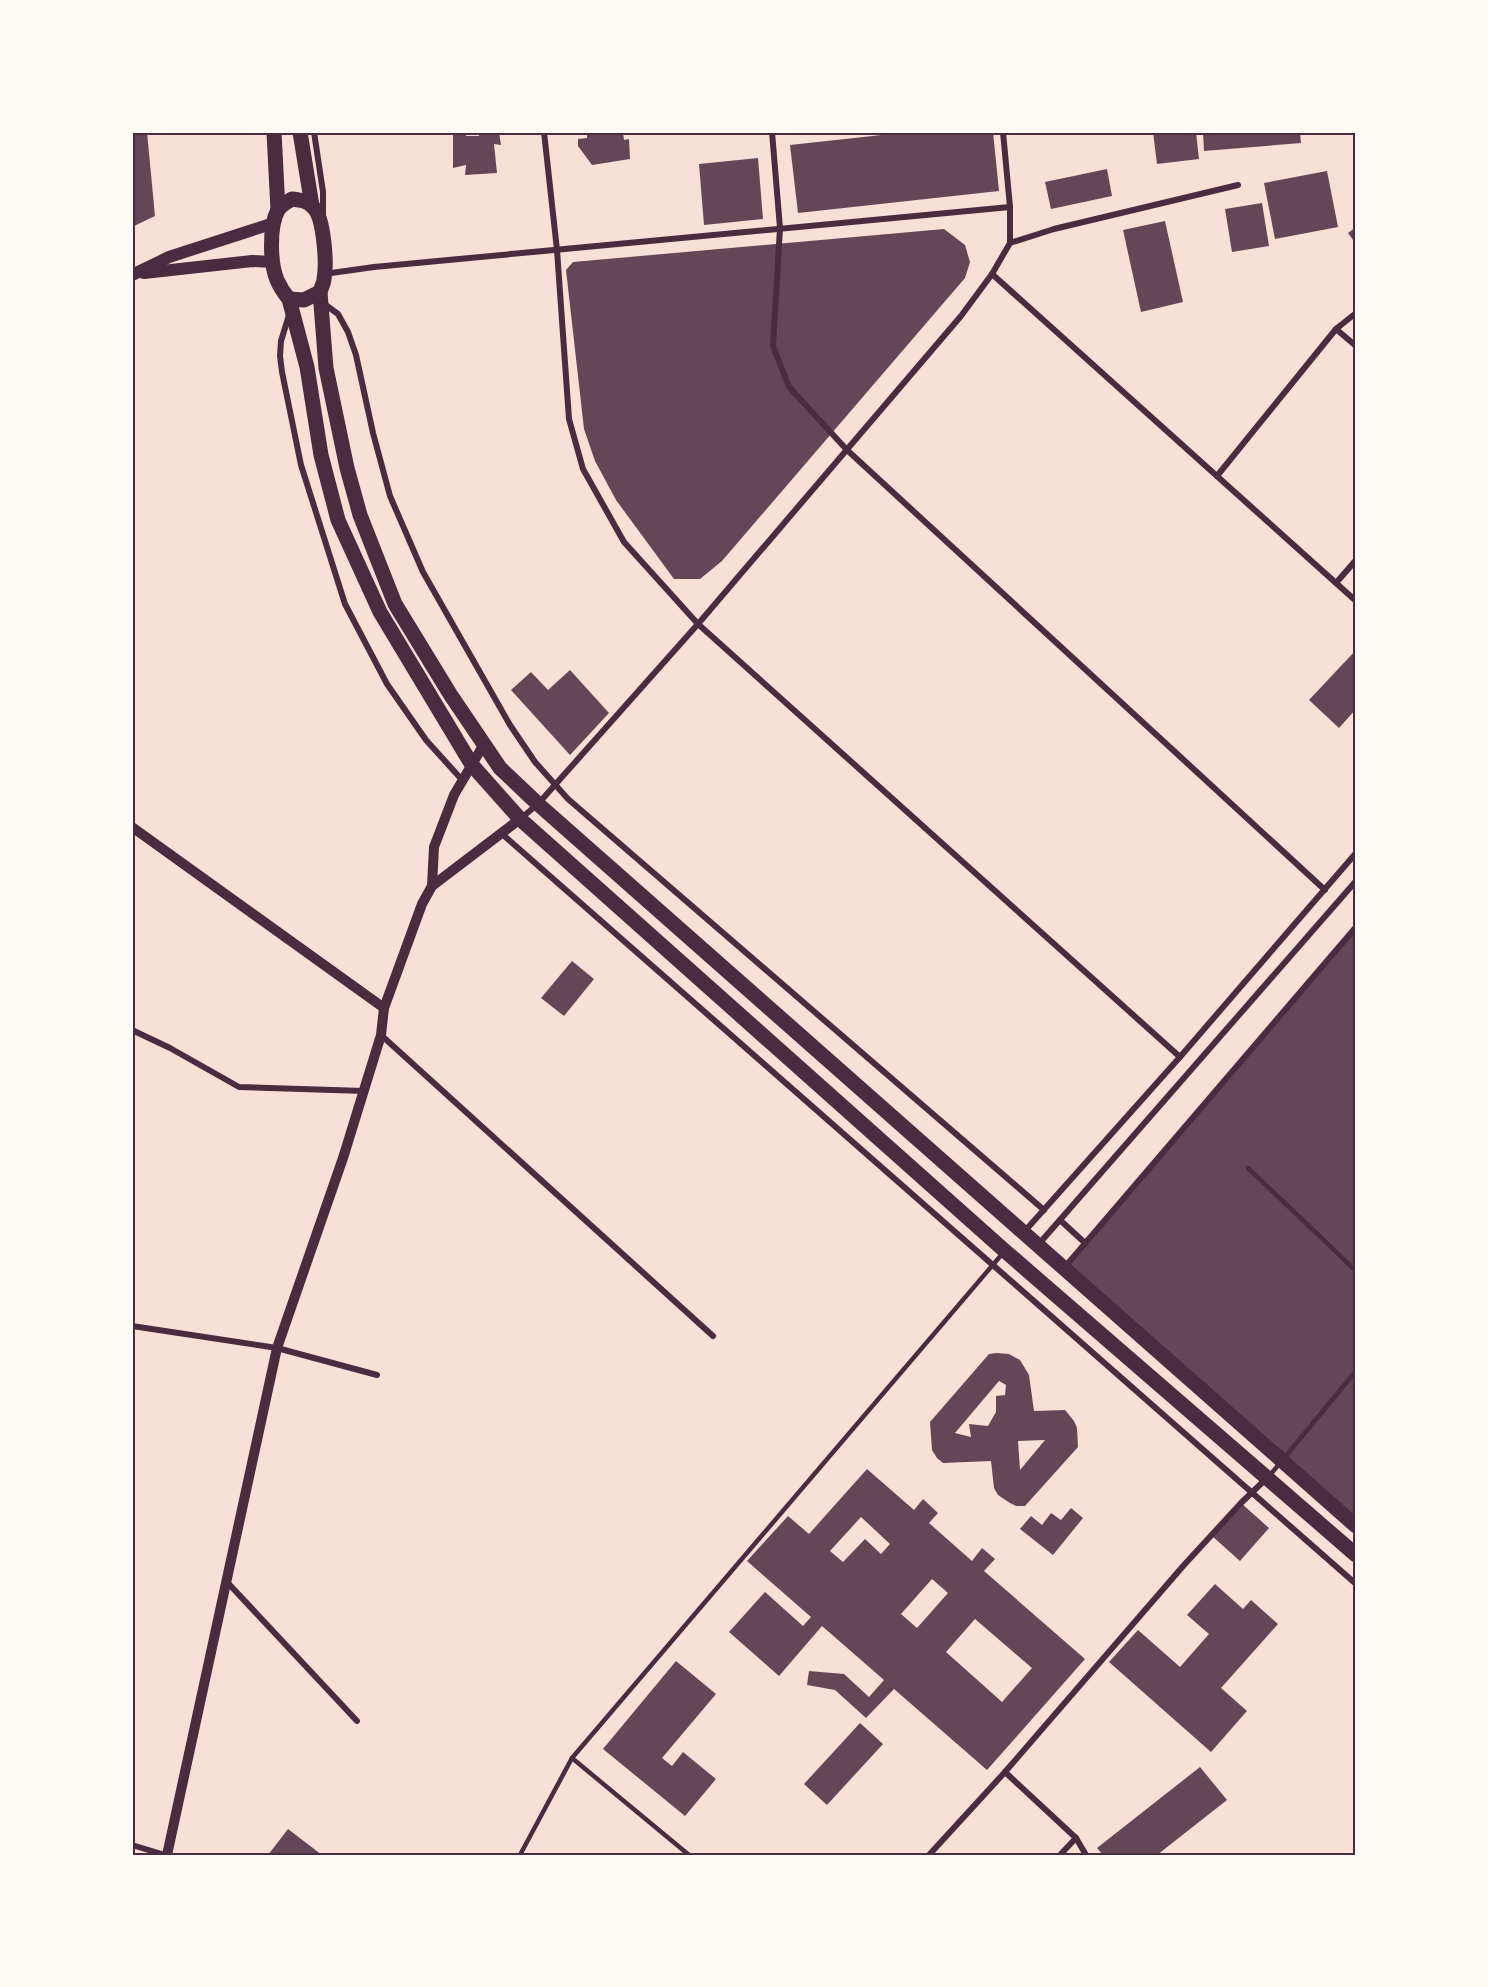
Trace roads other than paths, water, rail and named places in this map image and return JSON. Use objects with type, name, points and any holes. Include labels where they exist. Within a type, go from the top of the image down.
[{"type":"highway","points":[[274,132],[276,217],[271,244],[272,262],[276,278],[290,304],[307,367],[321,455],[338,520],[380,612],[472,765],[520,819],[1005,1251],[1356,1555]]},
{"type":"highway","points":[[300,132],[312,206]]},
{"type":"highway","points":[[276,217],[284,203],[292,199],[304,200],[316,210],[322,238],[324,274],[320,297],[326,368],[347,468],[360,515],[395,604],[450,694],[500,768],[1356,1526]]},
{"type":"highway","points":[[290,304],[320,297]]},
{"type":"main road","points":[[133,275],[170,257],[276,217]]},
{"type":"main road","points":[[133,275],[252,261],[272,262]]},
{"type":"street","points":[[314,132],[323,192],[322,238]]},
{"type":"street","points":[[544,132],[556,250],[568,419],[583,469],[624,542],[698,624],[1180,1057]]},
{"type":"street","points":[[772,132],[780,228],[772,346],[789,387],[847,450],[1325,890]]},
{"type":"street","points":[[132,1845],[166,1855],[277,1348],[343,1158],[381,1035],[384,1008],[422,904],[432,886],[538,804],[698,624],[961,316],[992,274],[1010,243],[1010,207],[1003,132]]},
{"type":"street","points":[[1010,243],[1054,229],[1238,185]]},
{"type":"street","points":[[324,274],[374,267],[1010,207]]},
{"type":"street","points":[[992,274],[1356,601]]},
{"type":"street","points":[[320,297],[338,315],[348,332],[356,355],[390,496],[423,572],[510,725],[535,762],[568,799],[1044,1209]]},
{"type":"street","points":[[290,304],[281,341],[282,372],[301,465],[345,604],[387,684],[426,740],[463,781]]},
{"type":"street","points":[[1216,476],[1336,329],[1356,313]]},
{"type":"street","points":[[1336,329],[1356,346]]},
{"type":"street","points":[[1336,583],[1356,560]]},
{"type":"street","points":[[432,886],[434,847],[454,795],[484,744]]},
{"type":"street","points":[[132,827],[384,1008]]},
{"type":"street","points":[[501,833],[1356,1584]]},
{"type":"street","points":[[1024,1233],[1356,853]]},
{"type":"street","points":[[1038,1245],[1356,881]]},
{"type":"street","points":[[1064,1268],[1356,927]]},
{"type":"street","points":[[132,1030],[170,1048],[239,1087],[364,1091]]},
{"type":"street","points":[[381,1035],[712,1336]]},
{"type":"street","points":[[1060,1220],[1085,1243]]},
{"type":"street","points":[[132,1326],[277,1348],[378,1375]]},
{"type":"street","points":[[929,1855],[1005,1772],[1184,1565],[1267,1478]]},
{"type":"street","points":[[226,1582],[357,1721]]},
{"type":"street","points":[[1005,1772],[1066,1827],[1086,1855]]},
{"type":"street","points":[[1059,1855],[1076,1838]]},
{"type":"lane","points":[[1248,1168],[1356,1271]]},
{"type":"lane","points":[[520,1855],[572,1758],[1005,1251]]},
{"type":"lane","points":[[1267,1478],[1356,1371]]},
{"type":"lane","points":[[572,1758],[689,1855]]}]
